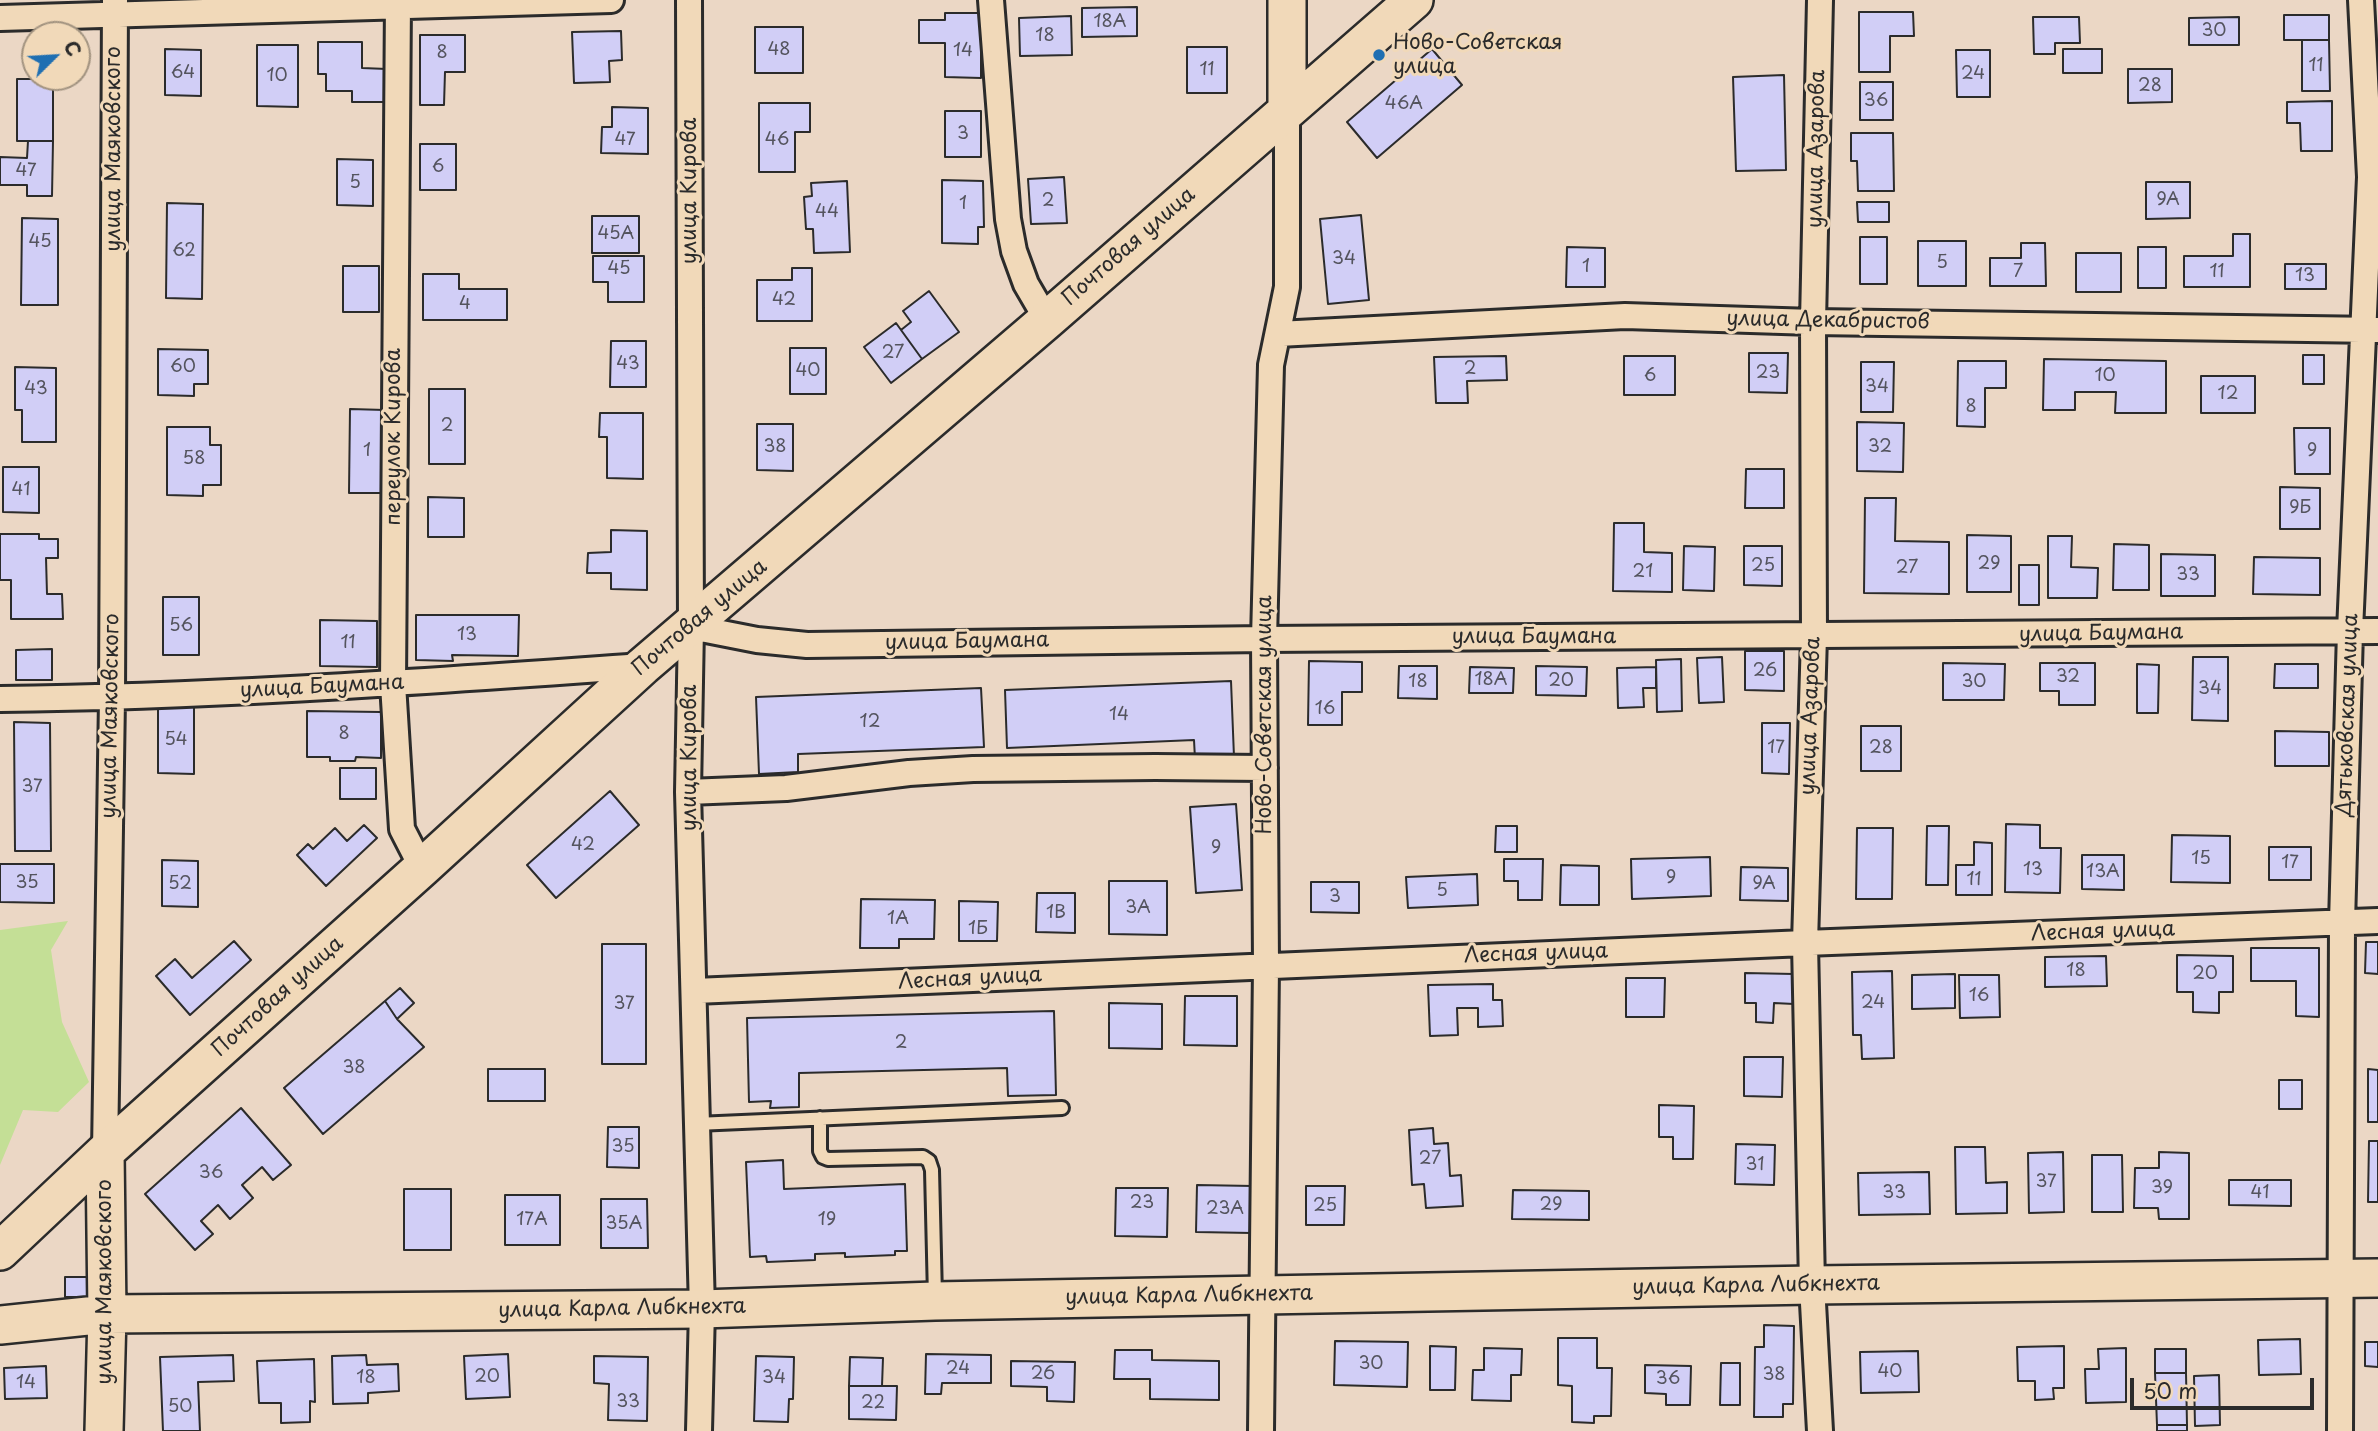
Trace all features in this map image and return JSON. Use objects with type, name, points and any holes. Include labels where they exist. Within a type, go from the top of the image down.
[{"type":"street","points":[[0,19],[115,8],[611,0]]},
{"type":"street","name":"улица Кирова","points":[[689,0],[691,626],[688,792],[702,1309],[699,1431]]},
{"type":"street","points":[[991,0],[1008,219],[1014,251],[1026,284],[1046,320]]},
{"type":"street","name":"Ново-Советская улица","points":[[1261,1431],[1266,966],[1264,639],[1271,365],[1287,287],[1287,0]]},
{"type":"street","name":"Почтовая улица","points":[[0,1251],[105,1152],[643,666],[1414,0]]},
{"type":"street","name":"улица Азарова","points":[[1820,0],[1813,322],[1814,636],[1805,943],[1812,1285],[1820,1431]]},
{"type":"street","name":"Дятьковская улица","points":[[2340,1431],[2342,923],[2350,631],[2371,330],[2370,177],[2361,0]]},
{"type":"street","name":"переулок Кирова","points":[[398,3],[393,684],[402,830],[422,868]]},
{"type":"street","name":"улица Маяковского","points":[[104,1431],[112,698],[115,8]]},
{"type":"street","name":"улица Декабристов","points":[[1278,334],[1625,316],[1813,322],[2371,330]]},
{"type":"street","name":"улица Баумана","points":[[691,626],[757,640],[807,645],[2378,631]]},
{"type":"street","name":"улица Баумана","points":[[0,699],[112,698],[393,684],[643,666]]},
{"type":"street","points":[[688,792],[786,788],[909,773],[973,769],[1265,768]]},
{"type":"street","name":"Лесная улица","points":[[695,991],[1805,943],[2378,922]]},
{"type":"street","name":"улица Карла Либкнехта","points":[[0,1325],[107,1314],[702,1309],[935,1301],[2378,1278]]},
{"type":"lane","points":[[696,1124],[1062,1108]]},
{"type":"lane","points":[[820,1118],[821,1151],[823,1157],[828,1159],[923,1157],[929,1161],[932,1170],[935,1301]]},
{"type":"green space","points":[[68,921],[51,950],[62,1022],[89,1082],[58,1112],[23,1110],[0,1165],[0,930]]},
{"type":"building","points":[[1137,7],[1137,36],[1082,37],[1082,8]]},
{"type":"building","points":[[1859,12],[1913,12],[1914,36],[1890,36],[1890,72],[1859,72]]},
{"type":"building","points":[[945,13],[981,13],[981,78],[945,77],[945,43],[919,43],[919,20],[945,20]]},
{"type":"building","points":[[2284,15],[2329,15],[2329,40],[2284,40]]},
{"type":"building","points":[[1071,16],[1072,55],[1020,56],[1019,18]]},
{"type":"building","points":[[2033,17],[2079,17],[2080,43],[2055,43],[2055,54],[2034,54]]},
{"type":"building","points":[[2239,17],[2239,45],[2189,45],[2189,18]]},
{"type":"building","points":[[755,27],[803,27],[803,73],[755,73]]},
{"type":"building","points":[[621,31],[622,60],[609,61],[610,82],[574,83],[572,32]]},
{"type":"building","points":[[420,35],[465,35],[465,72],[445,72],[444,105],[420,105]]},
{"type":"building","points":[[2302,40],[2329,40],[2330,91],[2302,91]]},
{"type":"building","points":[[318,42],[362,42],[362,68],[387,69],[387,102],[352,102],[352,91],[326,91],[326,74],[318,74]]},
{"type":"building","points":[[257,45],[298,45],[298,107],[257,106]]},
{"type":"building","points":[[1187,47],[1227,47],[1227,93],[1187,93]]},
{"type":"building","points":[[165,49],[201,50],[201,96],[165,95]]},
{"type":"building","points":[[1432,49],[1462,85],[1377,158],[1347,122]]},
{"type":"building","points":[[2063,49],[2102,49],[2102,73],[2063,73]]},
{"type":"building","points":[[1956,50],[1990,50],[1990,97],[1957,97]]},
{"type":"building","points":[[2128,69],[2172,69],[2172,102],[2128,103]]},
{"type":"building","points":[[1784,75],[1786,170],[1736,171],[1733,77]]},
{"type":"building","points":[[17,79],[21,79],[21,91],[53,91],[53,141],[17,141]]},
{"type":"building","points":[[1860,82],[1893,82],[1893,120],[1860,120]]},
{"type":"building","points":[[2332,101],[2332,151],[2301,151],[2300,123],[2287,123],[2287,102]]},
{"type":"building","points":[[759,103],[810,103],[810,132],[795,132],[795,172],[759,172]]},
{"type":"building","points":[[612,107],[648,108],[648,154],[601,153],[602,127],[612,127]]},
{"type":"building","points":[[945,111],[981,111],[981,157],[945,157]]},
{"type":"building","points":[[1851,133],[1893,133],[1894,191],[1858,191],[1857,161],[1851,161]]},
{"type":"building","points":[[28,141],[53,141],[52,196],[27,196],[27,185],[0,185],[0,157],[27,158]]},
{"type":"building","points":[[420,144],[456,144],[456,190],[420,190]]},
{"type":"building","points":[[337,159],[373,160],[373,206],[337,205]]},
{"type":"building","points":[[1064,177],[1067,223],[1031,224],[1028,179]]},
{"type":"building","points":[[942,180],[983,181],[984,227],[978,227],[978,244],[942,243]]},
{"type":"building","points":[[847,181],[850,252],[814,253],[813,229],[806,229],[804,197],[812,196],[811,183]]},
{"type":"building","points":[[2146,182],[2190,182],[2190,218],[2146,219]]},
{"type":"building","points":[[1857,202],[1889,202],[1889,222],[1858,222]]},
{"type":"building","points":[[167,203],[203,204],[202,299],[166,298]]},
{"type":"building","points":[[1361,215],[1369,300],[1328,304],[1320,219]]},
{"type":"building","points":[[592,216],[639,216],[639,253],[592,253]]},
{"type":"building","points":[[22,218],[58,219],[58,305],[21,305]]},
{"type":"building","points":[[2233,234],[2250,234],[2250,287],[2184,287],[2184,256],[2233,256]]},
{"type":"building","points":[[1860,237],[1887,237],[1887,284],[1860,284]]},
{"type":"building","points":[[1918,241],[1966,241],[1966,286],[1918,286]]},
{"type":"building","points":[[2021,243],[2045,243],[2046,286],[1990,286],[1990,258],[2021,258]]},
{"type":"building","points":[[1567,247],[1605,248],[1605,287],[1566,287]]},
{"type":"building","points":[[2138,247],[2166,247],[2166,288],[2138,288]]},
{"type":"building","points":[[2076,253],[2121,253],[2121,292],[2076,292]]},
{"type":"building","points":[[593,256],[644,256],[644,302],[608,302],[608,282],[593,282]]},
{"type":"building","points":[[2285,264],[2326,264],[2326,289],[2285,289]]},
{"type":"building","points":[[343,266],[379,266],[379,312],[343,312]]},
{"type":"building","points":[[792,268],[812,268],[812,321],[757,321],[757,280],[792,280]]},
{"type":"building","points":[[423,274],[459,274],[459,289],[507,289],[507,320],[423,320]]},
{"type":"building","points":[[929,291],[959,332],[922,359],[901,330],[911,322],[903,311]]},
{"type":"building","points":[[896,323],[922,359],[891,383],[864,347]]},
{"type":"building","points":[[611,341],[646,341],[646,387],[610,387]]},
{"type":"building","points":[[790,348],[826,348],[826,394],[790,394]]},
{"type":"building","points":[[158,349],[208,350],[208,384],[194,384],[194,396],[158,395]]},
{"type":"building","points":[[1749,353],[1788,353],[1787,393],[1749,392]]},
{"type":"building","points":[[2303,355],[2324,355],[2324,384],[2303,384]]},
{"type":"building","points":[[1506,356],[1507,380],[1467,381],[1468,403],[1436,403],[1434,357]]},
{"type":"building","points":[[1624,356],[1675,356],[1675,395],[1624,395]]},
{"type":"building","points":[[2044,359],[2166,361],[2166,413],[2115,413],[2116,392],[2075,392],[2075,410],[2043,410]]},
{"type":"building","points":[[1958,361],[2006,361],[2006,388],[1985,388],[1985,427],[1957,426]]},
{"type":"building","points":[[1861,362],[1894,362],[1893,412],[1861,412]]},
{"type":"building","points":[[15,367],[56,368],[56,442],[22,442],[22,410],[15,410]]},
{"type":"building","points":[[2201,376],[2255,376],[2255,413],[2201,413]]},
{"type":"building","points":[[429,389],[465,389],[465,464],[429,464]]},
{"type":"building","points":[[350,409],[385,410],[385,493],[349,493]]},
{"type":"building","points":[[600,413],[643,413],[643,479],[607,478],[607,437],[599,437]]},
{"type":"building","points":[[1857,422],[1904,423],[1903,472],[1857,471]]},
{"type":"building","points":[[757,424],[793,424],[793,471],[757,470]]},
{"type":"building","points":[[167,427],[210,427],[210,445],[221,445],[221,485],[203,485],[203,496],[167,495]]},
{"type":"building","points":[[2294,428],[2330,428],[2330,474],[2295,474]]},
{"type":"building","points":[[3,467],[39,467],[39,513],[3,512]]},
{"type":"building","points":[[1746,469],[1784,469],[1784,508],[1745,508]]},
{"type":"building","points":[[2280,487],[2320,488],[2320,529],[2280,529]]},
{"type":"building","points":[[428,497],[464,498],[464,537],[428,537]]},
{"type":"building","points":[[1865,498],[1896,498],[1895,541],[1949,542],[1949,594],[1864,593]]},
{"type":"building","points":[[1614,523],[1644,523],[1644,552],[1672,553],[1672,592],[1613,591]]},
{"type":"building","points":[[611,530],[647,531],[647,590],[611,589],[611,573],[587,573],[588,553],[611,552]]},
{"type":"building","points":[[0,534],[39,534],[39,539],[58,539],[58,558],[46,558],[47,594],[62,594],[63,619],[11,619],[11,580],[0,580]]},
{"type":"building","points":[[1967,535],[2011,536],[2011,592],[1967,592]]},
{"type":"building","points":[[2048,536],[2072,536],[2071,567],[2098,568],[2097,598],[2048,598]]},
{"type":"building","points":[[2114,544],[2149,545],[2149,590],[2113,590]]},
{"type":"building","points":[[1684,546],[1715,547],[1714,591],[1683,590]]},
{"type":"building","points":[[1744,546],[1782,546],[1782,586],[1744,585]]},
{"type":"building","points":[[2161,554],[2215,555],[2215,596],[2161,596]]},
{"type":"building","points":[[2254,557],[2320,558],[2320,595],[2253,594]]},
{"type":"building","points":[[2019,565],[2039,565],[2039,605],[2019,605]]},
{"type":"building","points":[[163,597],[199,597],[199,655],[163,655]]},
{"type":"building","points":[[416,615],[519,615],[518,656],[452,655],[453,661],[416,660]]},
{"type":"building","points":[[320,620],[377,621],[377,667],[320,666]]},
{"type":"building","points":[[52,649],[52,680],[16,680],[16,650]]},
{"type":"building","points":[[1745,651],[1784,651],[1784,691],[1745,690]]},
{"type":"building","points":[[1722,657],[1724,702],[1699,703],[1697,658]]},
{"type":"building","points":[[2193,657],[2228,657],[2228,721],[2192,720]]},
{"type":"building","points":[[1681,659],[1682,711],[1657,712],[1656,660]]},
{"type":"building","points":[[1309,661],[1362,662],[1362,692],[1342,692],[1342,725],[1308,725]]},
{"type":"building","points":[[1943,663],[2005,664],[2004,700],[1943,700]]},
{"type":"building","points":[[2040,663],[2095,663],[2095,705],[2059,705],[2059,691],[2040,691]]},
{"type":"building","points":[[2137,664],[2159,665],[2158,713],[2137,713]]},
{"type":"building","points":[[2275,664],[2318,664],[2318,688],[2274,688]]},
{"type":"building","points":[[1399,666],[1437,666],[1437,699],[1398,698]]},
{"type":"building","points":[[1536,666],[1587,667],[1586,696],[1536,695]]},
{"type":"building","points":[[1470,667],[1514,668],[1513,693],[1469,693]]},
{"type":"building","points":[[1656,667],[1656,688],[1643,688],[1644,707],[1618,708],[1617,668]]},
{"type":"building","points":[[1231,681],[1234,757],[1195,759],[1194,740],[1007,748],[1005,690]]},
{"type":"building","points":[[981,688],[984,747],[798,754],[798,772],[759,774],[756,697]]},
{"type":"building","points":[[158,707],[194,707],[194,774],[158,773]]},
{"type":"building","points":[[307,711],[381,712],[381,758],[356,757],[355,761],[330,761],[330,757],[307,757]]},
{"type":"building","points":[[14,722],[50,723],[51,851],[15,851]]},
{"type":"building","points":[[1762,723],[1790,723],[1789,774],[1762,773]]},
{"type":"building","points":[[1861,726],[1901,726],[1901,771],[1861,771]]},
{"type":"building","points":[[2275,731],[2329,732],[2329,766],[2275,766]]},
{"type":"building","points":[[340,768],[376,768],[376,799],[340,799]]},
{"type":"building","points":[[610,791],[639,825],[556,898],[527,865]]},
{"type":"building","points":[[1236,804],[1242,890],[1196,893],[1190,807]]},
{"type":"building","points":[[2006,824],[2040,825],[2040,848],[2061,848],[2060,893],[2005,892]]},
{"type":"building","points":[[364,825],[377,838],[326,886],[297,855],[308,844],[313,849],[335,828],[347,841]]},
{"type":"building","points":[[1496,826],[1517,826],[1517,852],[1495,852]]},
{"type":"building","points":[[1927,826],[1949,826],[1948,885],[1926,885]]},
{"type":"building","points":[[1857,828],[1893,828],[1892,899],[1856,899]]},
{"type":"building","points":[[2172,835],[2230,836],[2230,883],[2171,882]]},
{"type":"building","points":[[1974,842],[1992,843],[1992,895],[1956,895],[1956,865],[1974,865]]},
{"type":"building","points":[[2269,847],[2311,847],[2311,880],[2269,880]]},
{"type":"building","points":[[2082,855],[2124,855],[2124,890],[2082,889]]},
{"type":"building","points":[[1710,857],[1711,896],[1632,899],[1631,859]]},
{"type":"building","points":[[1504,859],[1543,859],[1542,900],[1518,900],[1518,881],[1504,881]]},
{"type":"building","points":[[162,860],[198,861],[198,907],[162,906]]},
{"type":"building","points":[[0,864],[54,864],[54,903],[0,902]]},
{"type":"building","points":[[1561,865],[1599,866],[1599,905],[1560,905]]},
{"type":"building","points":[[1741,867],[1788,868],[1788,901],[1740,900]]},
{"type":"building","points":[[1477,874],[1478,905],[1408,908],[1406,877]]},
{"type":"building","points":[[1109,881],[1167,881],[1167,935],[1109,934]]},
{"type":"building","points":[[1311,882],[1359,882],[1359,913],[1311,912]]},
{"type":"building","points":[[1037,893],[1075,893],[1075,933],[1036,932]]},
{"type":"building","points":[[861,899],[935,900],[934,939],[899,939],[899,948],[860,948]]},
{"type":"building","points":[[959,901],[998,902],[997,941],[959,941]]},
{"type":"building","points":[[234,941],[251,960],[190,1015],[156,976],[175,959],[192,978]]},
{"type":"building","points":[[2366,942],[2378,942],[2378,974],[2365,973]]},
{"type":"building","points":[[602,944],[646,944],[646,1064],[602,1064]]},
{"type":"building","points":[[2251,948],[2319,948],[2319,1017],[2296,1016],[2296,981],[2251,981]]},
{"type":"building","points":[[2177,955],[2233,956],[2233,992],[2219,992],[2219,1013],[2193,1012],[2193,992],[2177,992]]},
{"type":"building","points":[[2106,956],[2107,986],[2045,987],[2045,957]]},
{"type":"building","points":[[1892,971],[1894,1058],[1862,1059],[1861,1035],[1853,1035],[1852,972]]},
{"type":"building","points":[[1745,973],[1794,974],[1794,1004],[1774,1003],[1773,1023],[1756,1022],[1756,1003],[1745,1003]]},
{"type":"building","points":[[1955,974],[1955,1008],[1912,1009],[1912,975]]},
{"type":"building","points":[[1959,975],[1999,975],[2000,1017],[1960,1018]]},
{"type":"building","points":[[1626,978],[1665,978],[1664,1017],[1626,1017]]},
{"type":"building","points":[[1493,984],[1493,1000],[1502,1000],[1503,1026],[1478,1027],[1478,1008],[1457,1008],[1458,1035],[1430,1036],[1428,985]]},
{"type":"building","points":[[400,988],[414,1003],[397,1019],[385,1001]]},
{"type":"building","points":[[1185,996],[1237,996],[1237,1046],[1184,1045]]},
{"type":"building","points":[[385,1001],[397,1019],[424,1047],[323,1134],[284,1088]]},
{"type":"building","points":[[1109,1003],[1162,1004],[1162,1049],[1109,1048]]},
{"type":"building","points":[[1054,1011],[1056,1095],[1008,1096],[1007,1068],[799,1073],[799,1107],[770,1108],[771,1101],[749,1102],[747,1018]]},
{"type":"building","points":[[1744,1057],[1783,1057],[1782,1097],[1744,1096]]},
{"type":"building","points":[[488,1069],[545,1069],[545,1101],[488,1101]]},
{"type":"building","points":[[2368,1069],[2378,1070],[2378,1122],[2368,1122]]},
{"type":"building","points":[[2279,1080],[2302,1080],[2302,1109],[2279,1109]]},
{"type":"building","points":[[1659,1105],[1694,1106],[1693,1159],[1673,1159],[1673,1137],[1659,1137]]},
{"type":"building","points":[[241,1108],[291,1165],[273,1180],[262,1167],[242,1185],[253,1198],[230,1219],[218,1205],[201,1221],[213,1234],[195,1250],[145,1194]]},
{"type":"building","points":[[608,1127],[639,1127],[639,1168],[607,1167]]},
{"type":"building","points":[[1433,1128],[1434,1144],[1448,1143],[1450,1176],[1461,1175],[1463,1206],[1426,1208],[1424,1184],[1412,1185],[1409,1130]]},
{"type":"building","points":[[2369,1141],[2378,1141],[2378,1202],[2368,1202]]},
{"type":"building","points":[[1736,1144],[1775,1145],[1774,1185],[1735,1184]]},
{"type":"building","points":[[1955,1147],[1985,1147],[1986,1183],[2007,1182],[2007,1213],[1956,1214]]},
{"type":"building","points":[[2063,1152],[2064,1212],[2029,1213],[2028,1153]]},
{"type":"building","points":[[2159,1152],[2189,1153],[2189,1219],[2159,1219],[2158,1208],[2134,1208],[2135,1168],[2159,1168]]},
{"type":"building","points":[[2092,1155],[2122,1155],[2123,1212],[2092,1212]]},
{"type":"building","points":[[783,1160],[784,1189],[905,1184],[907,1251],[895,1251],[895,1255],[845,1257],[845,1253],[815,1254],[815,1260],[767,1262],[766,1256],[750,1257],[746,1162]]},
{"type":"building","points":[[1929,1172],[1930,1214],[1859,1215],[1858,1173]]},
{"type":"building","points":[[2229,1180],[2291,1180],[2291,1206],[2229,1205]]},
{"type":"building","points":[[1197,1185],[1253,1186],[1252,1233],[1196,1232]]},
{"type":"building","points":[[1306,1186],[1345,1186],[1344,1225],[1306,1225]]},
{"type":"building","points":[[1116,1188],[1168,1188],[1167,1237],[1115,1236]]},
{"type":"building","points":[[404,1189],[451,1189],[451,1250],[404,1250]]},
{"type":"building","points":[[1513,1190],[1589,1191],[1589,1220],[1512,1219]]},
{"type":"building","points":[[505,1195],[560,1195],[560,1245],[505,1245]]},
{"type":"building","points":[[601,1199],[647,1199],[648,1248],[601,1248]]},
{"type":"building","points":[[65,1277],[87,1277],[87,1297],[65,1297]]},
{"type":"building","points":[[1764,1325],[1794,1326],[1793,1404],[1783,1404],[1783,1417],[1754,1417],[1755,1347],[1764,1347]]},
{"type":"building","points":[[1558,1338],[1597,1338],[1597,1368],[1612,1368],[1611,1416],[1594,1416],[1594,1423],[1572,1422],[1572,1386],[1558,1385]]},
{"type":"building","points":[[2300,1339],[2301,1374],[2259,1375],[2258,1340]]},
{"type":"building","points":[[1335,1341],[1408,1342],[1407,1387],[1334,1385]]},
{"type":"building","points":[[2365,1342],[2378,1342],[2378,1367],[2365,1366]]},
{"type":"building","points":[[1430,1346],[1456,1347],[1455,1390],[1430,1390]]},
{"type":"building","points":[[2064,1346],[2064,1388],[2053,1388],[2054,1399],[2035,1400],[2035,1381],[2018,1381],[2017,1347]]},
{"type":"building","points":[[1484,1348],[1522,1349],[1521,1375],[1511,1375],[1511,1401],[1472,1400],[1473,1370],[1484,1370]]},
{"type":"building","points":[[2126,1348],[2126,1402],[2086,1403],[2085,1369],[2099,1369],[2098,1349]]},
{"type":"building","points":[[2155,1349],[2186,1349],[2186,1373],[2155,1373]]},
{"type":"building","points":[[1115,1350],[1152,1350],[1152,1360],[1219,1361],[1219,1400],[1150,1399],[1150,1379],[1114,1379]]},
{"type":"building","points":[[1918,1351],[1919,1392],[1861,1393],[1860,1352]]},
{"type":"building","points":[[508,1354],[510,1397],[466,1399],[464,1356]]},
{"type":"building","points":[[926,1354],[991,1355],[991,1383],[942,1383],[941,1394],[925,1394]]},
{"type":"building","points":[[233,1355],[234,1381],[198,1382],[200,1431],[163,1431],[160,1357]]},
{"type":"building","points":[[366,1355],[367,1365],[398,1364],[399,1391],[368,1393],[368,1403],[333,1404],[332,1356]]},
{"type":"building","points":[[594,1356],[648,1357],[647,1421],[608,1420],[609,1384],[594,1383]]},
{"type":"building","points":[[756,1356],[794,1357],[793,1399],[789,1399],[788,1422],[754,1421]]},
{"type":"building","points":[[850,1357],[883,1358],[882,1386],[849,1386]]},
{"type":"building","points":[[314,1359],[315,1402],[310,1401],[310,1422],[281,1423],[281,1403],[259,1403],[257,1361]]},
{"type":"building","points":[[1011,1361],[1075,1362],[1074,1402],[1047,1401],[1047,1387],[1011,1386]]},
{"type":"building","points":[[1721,1363],[1740,1363],[1740,1405],[1720,1405]]},
{"type":"building","points":[[1645,1365],[1691,1366],[1690,1405],[1666,1405],[1666,1394],[1645,1393]]},
{"type":"building","points":[[46,1366],[47,1398],[5,1399],[4,1368]]},
{"type":"building","points":[[2155,1373],[2186,1373],[2187,1425],[2157,1425]]},
{"type":"building","points":[[2219,1375],[2220,1425],[2195,1426],[2194,1376]]},
{"type":"building","points":[[849,1386],[897,1386],[896,1420],[849,1419]]},
{"type":"building","points":[[2157,1425],[2187,1425],[2187,1431],[2157,1431]]},
{"type":"place","name":"Ново-Советская улица","points":[[1379,55]]}]
